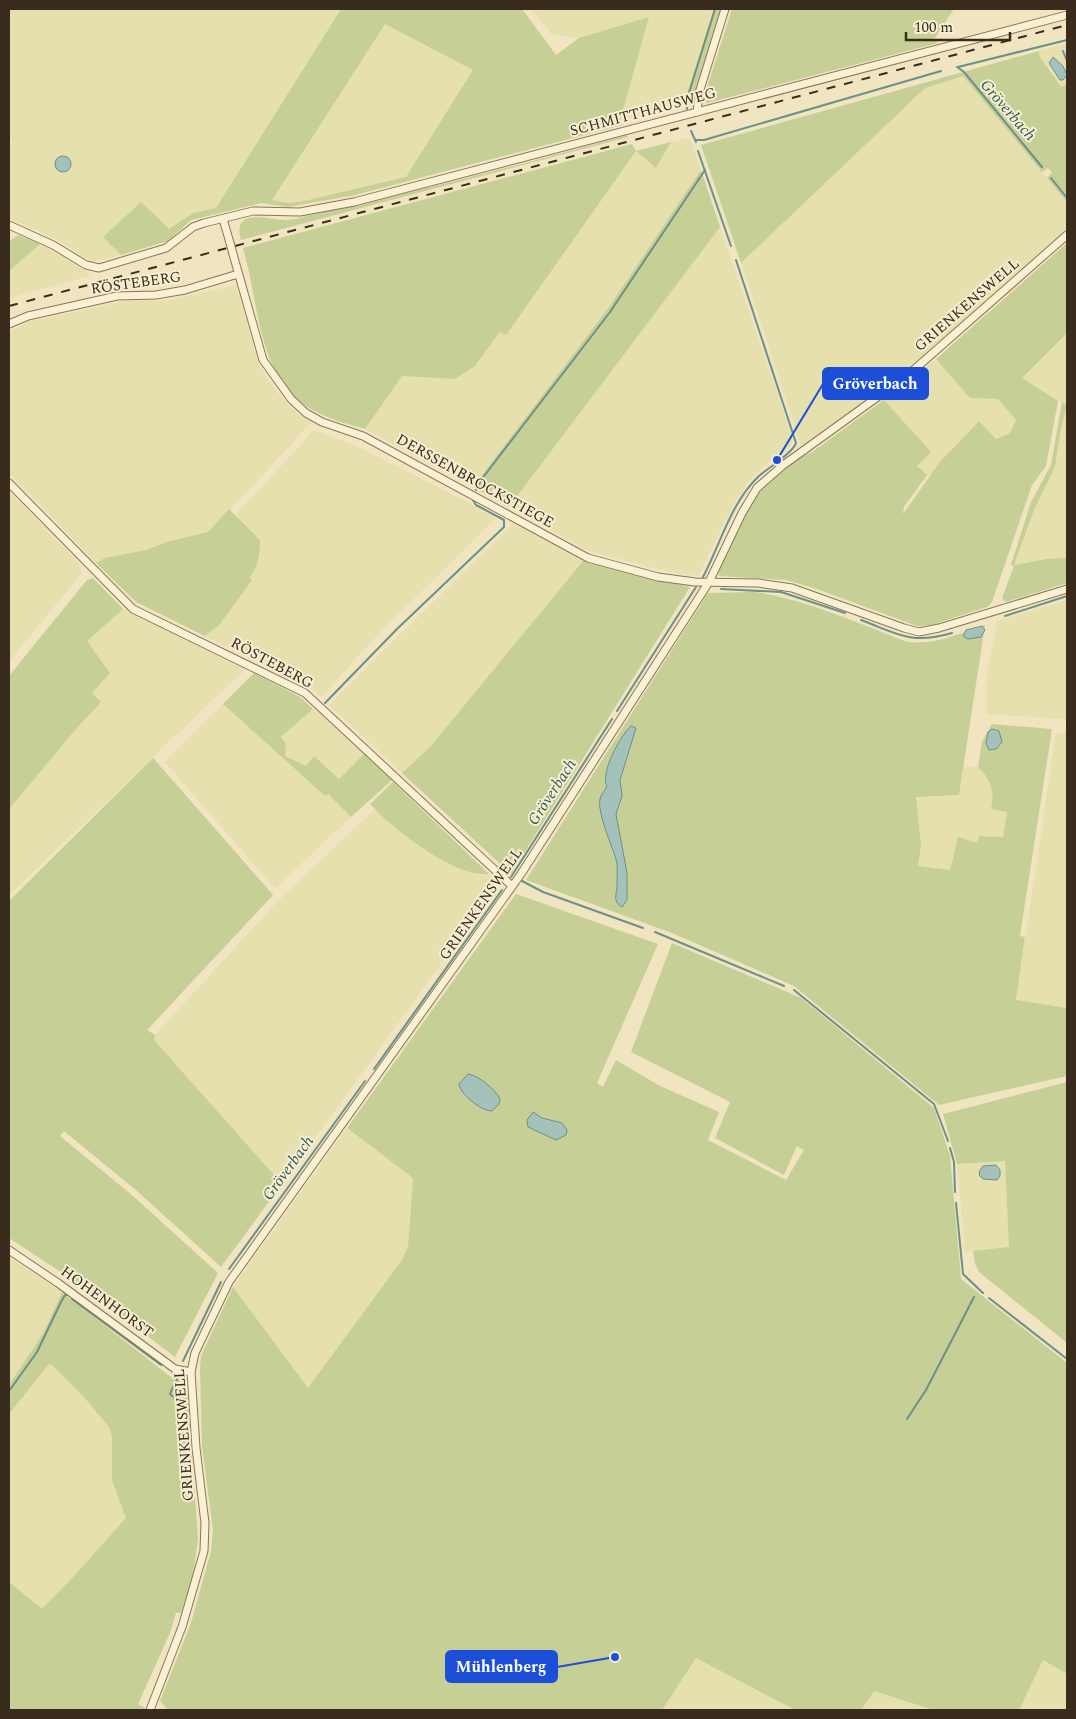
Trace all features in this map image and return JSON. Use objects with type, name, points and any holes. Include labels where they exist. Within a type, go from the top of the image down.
[{"type":"street","points":[[697,112],[699,93],[725,9]]},
{"type":"street","name":"SCHMITTHAUSWEG","points":[[223,219],[253,211],[291,213],[354,202],[1067,15]]},
{"type":"street","points":[[9,225],[53,245],[86,266],[95,268],[161,250],[193,228],[223,219]]},
{"type":"street","name":"DERSSENBROCKSTIEGE","points":[[223,219],[263,360],[279,384],[306,412],[322,422],[363,436],[588,558],[658,577],[709,582],[758,583],[792,588],[919,632],[939,628],[1067,589]]},
{"type":"street","name":"GRIENKENSWELL","points":[[152,1709],[190,1603],[204,1552],[205,1523],[196,1448],[191,1372],[195,1353],[229,1282],[512,886],[709,582],[746,505],[765,480],[908,374],[1067,235]]},
{"type":"street","name":"RÖSTEBERG","points":[[9,324],[28,316],[117,296],[169,294],[218,282],[238,274]]},
{"type":"street","name":"RÖSTEBERG","points":[[9,483],[133,610],[305,693],[512,886]]},
{"type":"street","name":"HOHENHORST","points":[[9,1250],[58,1283],[175,1369],[191,1372]]},
{"type":"shaded area","points":[[9,9],[340,10],[216,208],[193,213],[169,229],[103,237],[121,255],[92,262],[56,239],[9,218],[9,147],[13,142],[9,139]]},
{"type":"shaded area","points":[[532,9],[714,9],[686,102],[620,121],[649,17],[579,38],[552,34]]},
{"type":"shaded area","points":[[385,24],[473,70],[406,178],[304,201],[288,203],[271,200]]},
{"type":"shaded area","points":[[1067,44],[1067,84],[1061,88],[1039,56],[1039,51]]},
{"type":"shaded area","points":[[963,76],[1067,202],[1067,231],[926,356],[802,448],[741,263],[925,87]]},
{"type":"shaded area","points":[[690,138],[701,170],[609,307],[473,487],[365,429],[402,376],[455,379],[475,366],[501,332],[506,335],[636,151],[656,168],[671,142]]},
{"type":"shaded area","points":[[720,227],[793,439],[790,447],[766,464],[750,480],[736,500],[698,576],[673,573],[588,551],[509,507]]},
{"type":"shaded area","points":[[40,244],[92,275],[9,298],[9,271]]},
{"type":"shaded area","points":[[236,285],[258,363],[269,382],[283,399],[299,415],[312,422],[209,532],[167,542],[146,550],[105,558],[96,563],[9,473],[9,332],[28,322],[126,301],[170,300]]},
{"type":"shaded area","points":[[1067,333],[1067,404],[1058,401],[1021,378]]},
{"type":"shaded area","points":[[936,359],[970,398],[998,399],[1016,420],[1010,433],[996,439],[979,421],[953,447],[930,477],[917,466],[931,452],[884,400]]},
{"type":"shaded area","points":[[1067,405],[1067,558],[1047,559],[1014,566],[1034,510],[1055,467],[1061,428]]},
{"type":"shaded area","points":[[314,430],[356,446],[469,503],[496,519],[386,626],[321,697],[310,687],[205,636],[220,624],[252,580],[249,578],[260,540],[236,515]]},
{"type":"shaded area","points":[[9,491],[81,566],[81,574],[9,661]]},
{"type":"shaded area","points":[[513,523],[583,561],[431,746],[402,773],[329,705]]},
{"type":"shaded area","points":[[1067,600],[1067,719],[986,714],[986,680],[997,621]]},
{"type":"shaded area","points":[[123,609],[245,669],[9,895],[9,809],[101,702],[92,693],[110,672],[87,641]]},
{"type":"shaded area","points":[[223,704],[325,796],[328,794],[351,817],[275,888],[165,762]]},
{"type":"shaded area","points":[[313,709],[318,713],[321,711],[359,746],[358,748],[364,754],[339,779],[314,756],[306,766],[285,755],[286,749],[281,738]]},
{"type":"shaded area","points":[[1056,733],[1067,733],[1067,1008],[1016,1001]]},
{"type":"shaded area","points":[[964,767],[978,767],[988,777],[993,788],[993,801],[1007,812],[1003,837],[979,836],[977,843],[952,856],[950,870],[918,866],[921,845],[916,797],[959,795]]},
{"type":"shaded area","points":[[375,809],[425,851],[445,863],[480,875],[489,874],[499,883],[282,1184],[154,1040],[155,1035],[277,902]]},
{"type":"shaded area","points":[[347,1128],[413,1178],[408,1247],[404,1258],[308,1389],[233,1287]]},
{"type":"shaded area","points":[[1005,1161],[1009,1248],[965,1252],[957,1164]]},
{"type":"shaded area","points":[[9,1257],[62,1292],[44,1332],[9,1385]]},
{"type":"shaded area","points":[[49,1364],[71,1383],[109,1427],[112,1437],[112,1480],[126,1518],[42,1609],[9,1582],[9,1414]]},
{"type":"shaded area","points":[[696,1658],[795,1710],[662,1710]]},
{"type":"shaded area","points":[[1043,1660],[1067,1674],[1067,1710],[1019,1710]]},
{"type":"shaded area","points":[[873,1690],[934,1710],[861,1710]]},
{"type":"green space","points":[[341,9],[522,9],[556,55],[579,38],[649,17],[620,121],[622,125],[355,195],[288,207],[261,203],[191,220],[168,241],[121,255],[103,237],[141,202],[169,229],[193,213],[216,208]],"holes":[[[385,24],[473,70],[406,177],[304,201],[288,203],[272,200]]]},
{"type":"green space","points":[[714,9],[722,9],[693,98],[691,99],[687,95]]},
{"type":"green space","points":[[732,9],[954,9],[934,39],[938,43],[707,103],[703,100]]},
{"type":"green space","points":[[1039,51],[1039,56],[1061,87],[1067,84],[1067,202],[1047,178],[1052,173],[1048,168],[1042,172],[963,76],[925,88],[741,263],[701,145]]},
{"type":"green space","points":[[627,135],[628,137],[241,240],[239,229],[241,223],[253,217],[297,219],[472,177]]},
{"type":"green space","points":[[671,142],[656,168],[636,151]]},
{"type":"green space","points":[[632,144],[636,151],[506,335],[500,332],[475,366],[455,379],[402,376],[365,429],[325,416],[302,403],[285,386],[273,366],[264,344],[243,248]]},
{"type":"green space","points":[[701,170],[720,227],[509,507],[473,487],[609,307]]},
{"type":"green space","points":[[18,235],[40,244],[9,271],[9,242]]},
{"type":"green space","points":[[1067,243],[1067,333],[1022,378],[1058,401],[1046,466],[1032,485],[992,602],[987,607],[932,625],[917,626],[817,589],[786,580],[719,576],[718,570],[735,535],[753,501],[765,486],[793,461],[812,452],[884,400],[931,452],[917,466],[927,475],[904,507],[903,514],[940,462],[979,421],[996,439],[1010,433],[1016,420],[998,399],[970,398],[936,359]]},
{"type":"green space","points":[[1062,402],[1067,405],[1061,428],[1055,467],[1034,510],[1014,565],[1047,559],[1067,558],[1067,583],[1006,602],[1002,598],[1014,566],[1011,565],[1031,502],[1051,465]]},
{"type":"green space","points":[[229,509],[260,540],[259,555],[255,569],[249,578],[252,580],[220,624],[205,636],[136,602],[96,563],[105,558],[146,550],[167,542],[208,532]]},
{"type":"green space","points":[[583,561],[690,587],[511,874],[402,773],[431,746]]},
{"type":"green space","points":[[93,578],[123,609],[87,641],[110,673],[92,693],[101,702],[9,809],[9,676],[87,580]]},
{"type":"green space","points":[[755,592],[813,606],[908,642],[928,642],[985,625],[959,795],[916,797],[921,845],[918,866],[950,870],[958,837],[977,843],[979,836],[1003,837],[1007,812],[991,809],[991,786],[986,776],[978,767],[982,742],[992,724],[1052,729],[1020,936],[1025,937],[1016,1000],[1067,1008],[1067,1076],[939,1105],[794,986],[672,933],[526,880],[708,593]]},
{"type":"green space","points":[[254,673],[300,697],[313,709],[281,737],[286,744],[285,756],[306,766],[314,756],[339,779],[364,754],[392,780],[351,817],[328,794],[325,796],[223,704]]},
{"type":"green space","points":[[153,758],[273,895],[147,1030],[155,1035],[154,1040],[282,1184],[221,1267],[137,1191],[64,1131],[60,1136],[133,1196],[218,1273],[175,1357],[76,1282],[9,1238],[9,901]]},
{"type":"green space","points":[[393,782],[489,874],[475,873],[442,860],[425,850],[380,814],[370,804]]},
{"type":"green space","points":[[516,894],[658,944],[597,1083],[603,1087],[616,1060],[660,1086],[719,1112],[708,1140],[786,1180],[804,1150],[797,1146],[784,1175],[715,1138],[730,1102],[631,1052],[672,943],[801,998],[934,1108],[950,1156],[961,1279],[1067,1363],[1067,1674],[1043,1660],[1019,1710],[934,1710],[874,1691],[861,1710],[795,1710],[696,1658],[662,1710],[168,1710],[160,1701],[191,1623],[211,1551],[213,1530],[202,1446],[201,1356],[233,1287],[308,1388],[402,1260],[408,1247],[413,1178],[347,1128]]},
{"type":"green space","points":[[1067,1082],[1067,1343],[979,1272],[975,1264],[973,1251],[1009,1247],[1005,1161],[957,1164],[943,1114]]},
{"type":"green space","points":[[62,1292],[172,1378],[175,1375],[187,1388],[198,1539],[193,1576],[181,1613],[176,1613],[170,1633],[138,1704],[145,1708],[145,1710],[9,1710],[9,1582],[42,1609],[126,1518],[112,1480],[112,1437],[109,1427],[83,1396],[52,1365],[49,1364],[9,1414],[9,1385],[44,1332]]},
{"type":"water","points":[[1053,57],[1063,66],[1067,75],[1063,80],[1060,80],[1049,63]]},
{"type":"water","points":[[63,156],[71,164],[63,172],[55,164]]},
{"type":"water","points":[[982,626],[985,630],[981,637],[968,639],[963,636],[966,630]]},
{"type":"water","points":[[631,726],[636,728],[620,780],[622,796],[616,814],[627,873],[627,900],[622,907],[616,899],[617,862],[600,805],[601,797],[607,786],[606,773],[612,755]]},
{"type":"water","points":[[992,729],[999,731],[1002,742],[996,749],[989,750],[986,743],[988,732]]},
{"type":"water","points":[[468,1074],[491,1087],[498,1095],[500,1099],[499,1104],[492,1111],[477,1105],[460,1088],[459,1084]]},
{"type":"water","points":[[533,1112],[542,1118],[562,1123],[567,1130],[566,1135],[556,1140],[528,1127],[527,1120]]},
{"type":"water","points":[[996,1165],[1000,1170],[1000,1176],[997,1180],[983,1179],[979,1175],[983,1166]]},
{"type":"waterway","name":"Gröverbach","points":[[687,109],[687,99],[715,9]]},
{"type":"waterway","points":[[958,67],[1067,40]]},
{"type":"waterway","points":[[1063,51],[1067,61]]},
{"type":"waterway","name":"Gröverbach","points":[[957,67],[964,72],[1042,167]]},
{"type":"waterway","name":"Gröverbach","points":[[696,140],[704,140],[941,71]]},
{"type":"waterway","name":"Gröverbach","points":[[691,131],[696,142]]},
{"type":"waterway","name":"Gröverbach","points":[[698,151],[731,246]]},
{"type":"waterway","points":[[476,490],[481,480],[610,312],[705,170]]},
{"type":"waterway","name":"Gröverbach","points":[[1051,178],[1067,198]]},
{"type":"waterway","name":"Gröverbach","points":[[703,577],[733,511],[749,486],[785,456],[796,443],[736,260]]},
{"type":"waterway","points":[[325,703],[397,629],[504,527],[504,520],[476,505],[473,500]]},
{"type":"waterway","name":"Gröverbach","points":[[617,711],[696,587]]},
{"type":"waterway","points":[[721,589],[781,592],[845,613]]},
{"type":"waterway","points":[[1005,616],[1067,596]]},
{"type":"waterway","points":[[861,620],[895,633],[915,638],[952,633]]},
{"type":"waterway","name":"Gröverbach","points":[[511,877],[612,719]]},
{"type":"waterway","points":[[522,881],[543,892],[643,928]]},
{"type":"waterway","name":"Gröverbach","points":[[374,1069],[502,890]]},
{"type":"waterway","points":[[655,932],[784,986]]},
{"type":"waterway","points":[[794,990],[934,1104],[948,1141]]},
{"type":"waterway","name":"Gröverbach","points":[[229,1269],[365,1081]]},
{"type":"waterway","points":[[950,1148],[954,1162],[955,1192]]},
{"type":"waterway","points":[[956,1203],[963,1274],[983,1293]]},
{"type":"waterway","name":"Gröverbach","points":[[183,1361],[221,1282]]},
{"type":"waterway","points":[[9,1391],[37,1352],[61,1302],[65,1295],[67,1295]]},
{"type":"waterway","points":[[907,1419],[926,1390],[974,1297]]},
{"type":"waterway","points":[[989,1298],[1067,1359]]},
{"type":"waterway","points":[[72,1299],[161,1365]]},
{"type":"waterway","name":"Gröverbach","points":[[177,1379],[170,1394],[187,1408]]},
{"type":"railway","points":[[9,306],[1067,25]]},
{"type":"place","name":"Gröverbach","points":[[777,460]]},
{"type":"place","name":"Mühlenberg","points":[[615,1657]]}]
